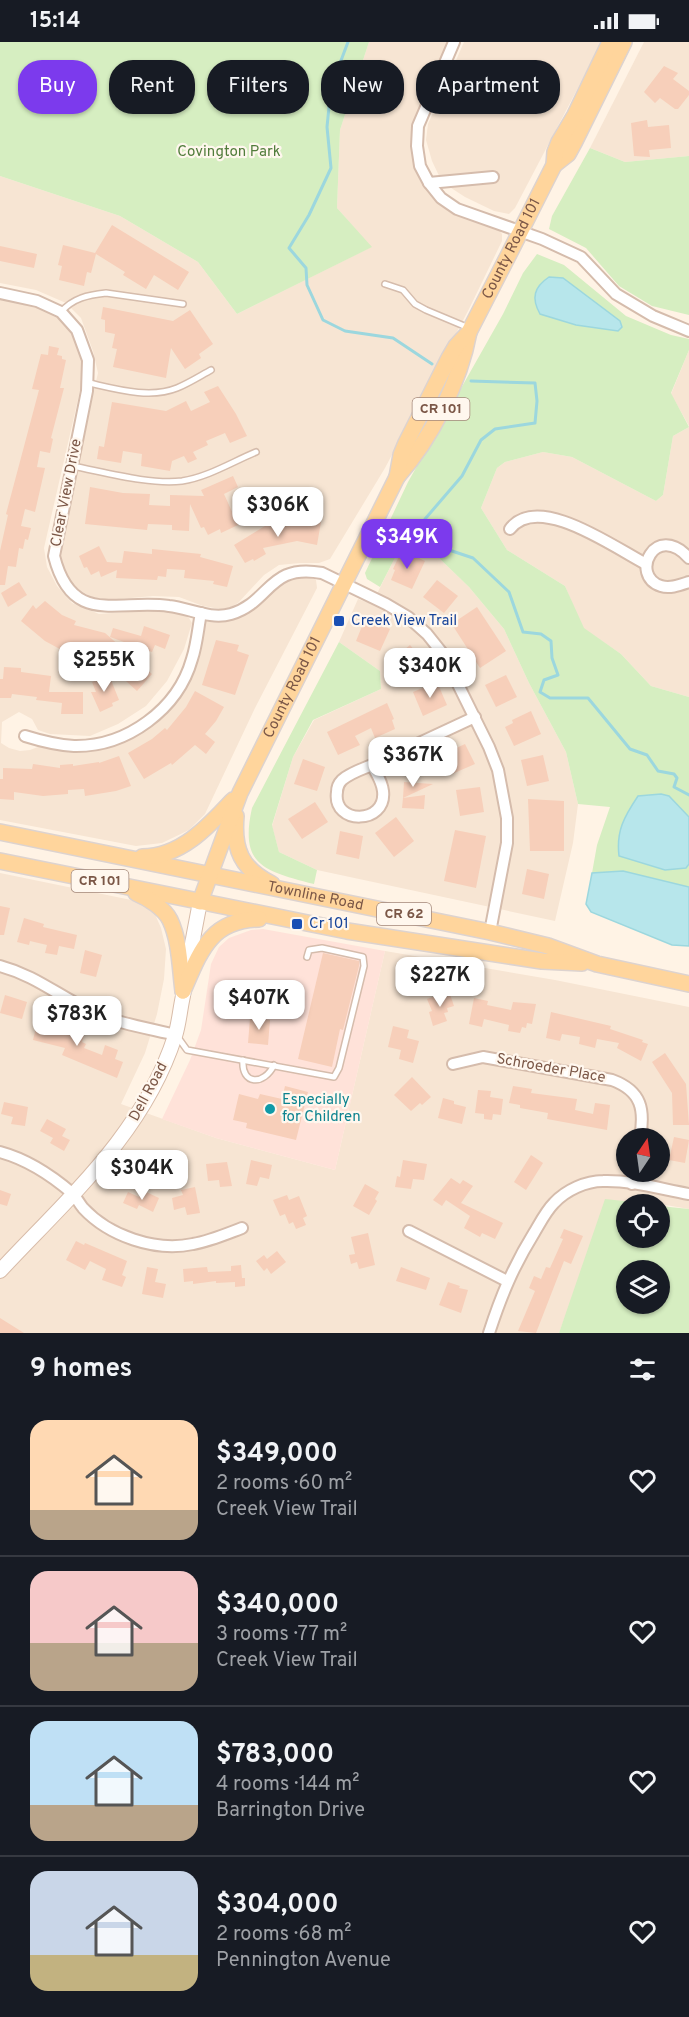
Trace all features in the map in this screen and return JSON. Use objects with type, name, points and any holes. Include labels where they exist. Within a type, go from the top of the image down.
[{"type":"main road","name":"County Road 101","points":[[200,902],[240,792],[397,477],[419,450],[444,404],[465,354],[470,330],[554,165],[559,142],[575,115],[610,42]]},
{"type":"main road","name":"County Road 101","points":[[554,165],[571,149],[624,42]]},
{"type":"main road","name":"CR 101","points":[[124,857],[149,857],[168,853],[187,843],[207,828],[240,792]]},
{"type":"main road","points":[[240,792],[234,834],[240,858],[256,875],[289,891]]},
{"type":"main road","name":"CR 101","points":[[0,832],[208,875]]},
{"type":"main road","name":"CR 101","points":[[0,861],[200,902]]},
{"type":"main road","name":"Townline Road","points":[[208,875],[490,932],[548,946],[597,964],[689,984]]},
{"type":"main road","points":[[108,882],[140,894],[170,919],[176,941],[183,991]]},
{"type":"main road","name":"Townline Road","points":[[200,902],[347,931],[542,961],[597,964]]},
{"type":"main road","points":[[183,991],[204,945],[225,927],[236,922],[283,919]]},
{"type":"street","points":[[446,60],[454,42]]},
{"type":"street","points":[[423,114],[418,126],[417,146],[420,166],[429,183],[441,198],[457,209],[542,239],[581,257],[616,294],[653,316],[689,331]]},
{"type":"street","points":[[429,183],[494,177]]},
{"type":"street","name":"Clear View Drive","points":[[0,293],[37,301],[61,312],[77,330],[88,360],[89,383],[54,556],[65,584],[75,595],[87,603],[102,607],[162,605],[213,616],[240,611],[252,604],[271,584],[295,571],[322,573],[344,584]]},
{"type":"street","points":[[510,530],[521,518],[534,515],[554,518],[570,523],[646,564]]},
{"type":"street","points":[[689,558],[673,545],[664,545],[655,548],[646,564],[647,574],[661,586],[671,587],[689,582]]},
{"type":"street","points":[[344,584],[408,617],[427,634],[443,654],[475,717],[498,770],[507,818],[503,867],[490,932]]},
{"type":"street","points":[[25,736],[53,744],[75,746],[97,744],[118,738],[138,728],[172,699],[184,680],[192,659],[201,614]]},
{"type":"street","points":[[372,765],[381,782],[382,804],[376,812],[366,817],[356,818],[346,814],[336,798],[337,788],[342,780],[351,774],[475,717]]},
{"type":"street","name":"Dell Road","points":[[0,1271],[116,1147],[142,1109],[158,1080],[176,1035],[200,902]]},
{"type":"street","points":[[0,966],[41,981],[88,1010],[116,1022],[176,1035]]},
{"type":"street","name":"Schroeder Place","points":[[453,1064],[483,1057],[612,1080],[623,1084],[639,1100],[642,1128]]},
{"type":"street","points":[[0,1152],[16,1156],[39,1168],[72,1194],[83,1209],[105,1226],[147,1244],[192,1245],[242,1228]]},
{"type":"street","points":[[489,1333],[507,1281],[519,1258],[555,1202],[569,1191],[585,1184],[602,1181],[689,1194]]},
{"type":"street","points":[[409,1231],[507,1281]]},
{"type":"lane","points":[[385,284],[403,290],[415,304],[426,310],[470,330]]},
{"type":"lane","points":[[61,312],[72,301],[93,294],[106,293],[183,304]]},
{"type":"lane","points":[[89,383],[122,390],[163,392],[177,388],[211,370]]},
{"type":"lane","points":[[72,466],[161,481],[183,481],[202,476],[256,452]]},
{"type":"lane","points":[[176,1035],[187,1050],[334,1077],[339,1068],[362,975],[363,957],[322,948],[309,950],[308,957]]},
{"type":"lane","points":[[243,1060],[242,1068],[247,1076],[255,1080],[263,1079],[271,1072],[274,1065]]},
{"type":"shaded area","points":[[369,42],[452,42],[446,60],[416,60],[416,114],[427,114],[416,147],[439,195],[496,226],[502,234],[502,241],[469,309],[385,468],[330,559],[319,563],[279,565],[264,575],[238,603],[229,608],[203,606],[179,597],[153,596],[108,600],[92,597],[65,579],[59,564],[59,539],[98,373],[81,318],[66,303],[36,290],[0,283],[0,176],[120,216],[198,262],[237,314],[371,247],[337,208],[340,130],[345,114],[404,114],[404,60],[363,60]]},
{"type":"shaded area","points":[[464,42],[602,42],[515,208],[509,214],[494,211],[465,197],[442,182],[432,161],[426,140],[428,124],[432,114],[560,114],[560,60],[456,60]]},
{"type":"shaded area","points":[[644,42],[689,42],[689,156],[625,162],[590,148]]},
{"type":"shaded area","points":[[0,296],[53,312],[68,325],[80,347],[84,373],[44,548],[47,567],[57,586],[72,603],[99,614],[166,609],[183,613],[192,623],[184,649],[167,681],[146,706],[118,724],[90,736],[50,734],[38,730],[32,719],[19,712],[2,722],[1,743],[20,751],[43,745],[101,745],[138,731],[168,702],[207,619],[233,618],[246,614],[267,591],[292,577],[312,576],[316,580],[317,588],[255,708],[205,814],[189,830],[162,843],[136,846],[0,820]]},
{"type":"shaded area","points":[[689,350],[689,426],[671,394]]},
{"type":"shaded area","points":[[689,427],[689,697],[651,686],[621,654],[583,628],[565,586],[507,550],[481,508],[497,468],[505,462],[543,452],[572,457],[656,501],[663,495],[673,436]]},
{"type":"shaded area","points":[[403,541],[439,558],[469,587],[504,629],[529,683],[566,752],[578,804],[573,843],[555,921],[317,870],[279,852],[272,826],[293,757],[314,720],[381,689],[380,671],[339,642],[358,599],[372,604]]},
{"type":"shaded area","points":[[0,873],[141,902],[154,912],[166,949],[164,979],[157,1014],[145,1053],[121,1104],[216,1138],[335,1170],[385,951],[555,980],[689,1007],[689,1209],[670,1206],[670,1194],[616,1194],[616,1224],[568,1309],[559,1333],[0,1333]]},
{"type":"shaded area","points":[[263,929],[385,951],[335,1170],[216,1138],[162,1119],[190,1060],[201,1030],[211,964],[219,947],[229,938],[251,930]]},
{"type":"green space","name":"Covington Park","points":[[0,42],[369,42],[363,60],[321,60],[321,114],[345,114],[340,130],[337,208],[372,247],[237,314],[198,262],[120,216],[0,176]]},
{"type":"green space","points":[[590,148],[625,162],[689,156],[689,315],[652,306],[619,286],[586,248],[549,229],[552,216]]},
{"type":"green space","points":[[537,254],[564,265],[626,316],[671,335],[689,339],[689,350],[671,393],[689,427],[673,436],[663,495],[656,501],[572,457],[543,452],[505,462],[497,468],[481,508],[507,550],[565,586],[584,628],[621,654],[651,686],[689,697],[689,817],[669,796],[686,868],[689,864],[689,887],[623,871],[592,873],[597,845],[610,807],[578,804],[566,752],[529,683],[504,629],[469,587],[439,558],[403,542],[380,587],[367,579],[365,573],[408,482],[503,314],[523,273]]},
{"type":"green space","points":[[339,642],[380,671],[381,689],[313,720],[293,757],[272,825],[279,852],[317,870],[314,884],[269,870],[260,863],[249,843],[249,827],[252,808]]},
{"type":"green space","points":[[605,1199],[616,1200],[616,1248],[670,1248],[670,1207],[689,1209],[689,1333],[559,1333]]},
{"type":"water","points":[[549,277],[563,278],[620,321],[622,327],[618,331],[576,325],[540,314],[535,298],[536,293],[540,285]]},
{"type":"water","points":[[661,794],[669,796],[689,817],[689,864],[686,868],[665,870],[619,856],[618,847],[622,824],[638,796]]},
{"type":"water","points":[[623,871],[689,887],[689,946],[672,945],[591,912],[586,904],[592,873]]},
{"type":"building","points":[[664,66],[678,73],[673,79],[689,91],[689,95],[678,109],[660,98],[655,103],[644,92]]},
{"type":"building","points":[[647,120],[648,127],[669,125],[671,148],[649,150],[650,157],[634,156],[631,123]]},
{"type":"building","points":[[112,225],[189,272],[178,290],[154,275],[146,289],[123,275],[125,272],[96,254],[91,273],[87,272],[84,286],[59,280],[62,266],[58,265],[63,245],[95,253]]},
{"type":"building","points":[[0,246],[37,254],[34,268],[0,261]]},
{"type":"building","points":[[103,307],[173,321],[190,310],[213,344],[199,354],[201,358],[185,369],[171,348],[166,378],[113,367],[117,349],[112,348],[115,334],[105,332],[105,320],[101,319]]},
{"type":"building","points":[[49,346],[59,348],[57,355],[66,360],[60,388],[64,388],[51,438],[53,439],[50,453],[40,451],[37,467],[45,468],[35,512],[25,509],[21,526],[31,528],[28,540],[25,539],[23,549],[19,548],[16,567],[8,566],[5,585],[0,585],[0,551],[8,515],[6,514],[39,390],[32,389],[41,354],[48,355]]},
{"type":"building","points":[[218,386],[247,436],[230,443],[225,433],[206,441],[208,445],[193,452],[197,459],[188,463],[184,456],[172,461],[170,471],[141,466],[142,454],[123,451],[121,463],[97,459],[99,446],[104,447],[112,402],[166,411],[186,401],[191,411],[210,402],[204,392]]},
{"type":"building","points":[[233,476],[238,487],[224,494],[238,525],[221,533],[220,529],[208,535],[204,527],[201,528],[190,504],[189,531],[172,530],[172,525],[148,524],[147,530],[85,524],[90,487],[123,493],[150,494],[149,505],[170,506],[170,495],[204,496],[201,490]]},
{"type":"building","points":[[278,518],[280,527],[298,523],[299,518],[321,522],[317,545],[297,541],[263,548],[266,554],[245,563],[234,545]]},
{"type":"building","points":[[99,546],[107,562],[122,563],[124,551],[152,554],[152,549],[201,554],[200,557],[233,566],[227,587],[213,584],[214,581],[184,578],[185,570],[167,569],[166,577],[158,576],[157,580],[116,578],[117,570],[101,577],[99,571],[91,575],[87,567],[84,568],[79,556]]},
{"type":"building","points":[[402,550],[425,561],[412,589],[391,580],[395,570],[393,569]]},
{"type":"building","points":[[437,580],[458,596],[444,613],[423,597]]},
{"type":"building","points":[[19,582],[27,595],[8,607],[1,593]]},
{"type":"building","points":[[45,601],[62,615],[76,621],[74,625],[105,633],[152,674],[137,691],[116,672],[132,665],[89,653],[88,659],[71,655],[45,641],[21,621],[33,605],[36,609]]},
{"type":"building","points":[[477,607],[506,651],[480,668],[453,626],[453,623]]},
{"type":"building","points":[[365,619],[390,629],[380,651],[356,641]]},
{"type":"building","points":[[144,626],[170,635],[165,649],[155,645],[152,652],[110,637],[113,628],[141,636]]},
{"type":"building","points":[[216,640],[239,645],[237,651],[249,655],[235,695],[202,685]]},
{"type":"building","points":[[410,645],[425,663],[401,682],[386,665]]},
{"type":"building","points":[[4,667],[21,668],[21,672],[51,676],[49,692],[83,692],[83,714],[61,714],[62,703],[36,700],[37,697],[12,694],[11,698],[0,698],[0,679],[3,679]]},
{"type":"building","points":[[109,675],[119,700],[112,703],[113,706],[100,712],[91,692],[96,692],[92,682]]},
{"type":"building","points":[[506,675],[517,697],[496,707],[485,685]]},
{"type":"building","points":[[437,682],[447,705],[423,716],[413,692]]},
{"type":"building","points":[[195,691],[224,707],[205,734],[215,742],[206,754],[195,745],[172,765],[171,763],[144,779],[128,753],[152,739],[165,728],[167,730],[186,707]]},
{"type":"building","points":[[387,703],[394,719],[392,720],[395,729],[375,738],[371,728],[355,736],[360,745],[338,755],[327,732]]},
{"type":"building","points":[[531,711],[541,734],[514,746],[505,727],[513,723],[512,720]]},
{"type":"building","points":[[465,744],[475,764],[452,774],[443,754]]},
{"type":"building","points":[[543,755],[549,781],[527,786],[521,760]]},
{"type":"building","points":[[119,756],[131,786],[85,796],[84,789],[68,790],[68,794],[43,796],[14,792],[14,800],[0,799],[0,779],[3,779],[3,768],[32,769],[33,764],[60,768],[60,765],[99,763]]},
{"type":"building","points":[[303,759],[325,767],[317,791],[294,784]]},
{"type":"building","points":[[404,782],[433,784],[403,798]]},
{"type":"building","points":[[480,787],[484,812],[460,816],[456,790]]},
{"type":"building","points":[[425,795],[424,809],[402,808],[403,798]]},
{"type":"building","points":[[528,799],[564,801],[564,851],[530,851]]},
{"type":"building","points":[[315,802],[328,822],[302,839],[288,819]]},
{"type":"building","points":[[396,817],[414,841],[394,857],[375,833]]},
{"type":"building","points":[[455,830],[486,836],[476,888],[444,881]]},
{"type":"building","points":[[340,831],[363,836],[359,859],[336,854]]},
{"type":"building","points":[[527,869],[549,874],[544,899],[522,894]]},
{"type":"building","points":[[0,906],[10,908],[4,935],[0,935]]},
{"type":"building","points":[[24,918],[44,924],[43,927],[77,935],[74,949],[59,946],[57,955],[45,953],[47,945],[30,941],[29,945],[17,942]]},
{"type":"building","points":[[85,950],[102,955],[96,977],[80,973]]},
{"type":"building","points":[[323,953],[359,961],[332,1067],[298,1059]]},
{"type":"building","points":[[449,991],[454,1006],[447,1008],[448,1012],[444,1013],[447,1021],[433,1026],[429,1012],[432,1011],[427,999]]},
{"type":"building","points":[[5,995],[27,1002],[22,1019],[0,1013]]},
{"type":"building","points":[[474,998],[488,1001],[487,1005],[511,1010],[513,1002],[536,1004],[532,1024],[527,1023],[526,1028],[522,1027],[520,1033],[508,1031],[509,1025],[484,1019],[482,1027],[469,1024]]},
{"type":"building","points":[[551,1012],[611,1026],[610,1029],[643,1040],[642,1042],[648,1044],[641,1061],[617,1048],[619,1043],[597,1039],[595,1048],[579,1044],[580,1037],[562,1034],[560,1041],[546,1038]]},
{"type":"building","points":[[39,1015],[56,1019],[55,1024],[84,1036],[82,1042],[86,1044],[84,1048],[102,1055],[105,1045],[118,1050],[115,1059],[123,1062],[117,1078],[62,1055],[65,1048],[33,1040]]},
{"type":"building","points":[[250,1018],[270,1020],[268,1045],[248,1043]]},
{"type":"building","points":[[393,1026],[409,1030],[407,1038],[419,1041],[413,1063],[399,1059],[401,1050],[388,1047]]},
{"type":"building","points":[[665,1053],[686,1084],[689,1125],[673,1125],[672,1093],[652,1062]]},
{"type":"building","points":[[412,1077],[431,1097],[411,1111],[394,1095]]},
{"type":"building","name":"Especially for Children","points":[[285,1086],[308,1092],[296,1140],[246,1128],[247,1123],[233,1120],[239,1094],[258,1099],[260,1094],[282,1099]]},
{"type":"building","points":[[513,1086],[532,1089],[531,1093],[577,1099],[575,1110],[593,1114],[595,1103],[610,1105],[607,1130],[547,1119],[548,1113],[520,1108],[520,1105],[509,1103]]},
{"type":"building","points":[[478,1090],[491,1091],[490,1097],[503,1099],[501,1115],[493,1114],[492,1120],[484,1119],[484,1114],[475,1113]]},
{"type":"building","points":[[443,1098],[466,1107],[462,1124],[438,1118]]},
{"type":"building","points":[[4,1102],[28,1107],[25,1126],[11,1124],[13,1117],[1,1114]]},
{"type":"building","points":[[47,1119],[66,1129],[62,1136],[70,1140],[64,1151],[50,1143],[53,1138],[40,1131]]},
{"type":"building","points":[[674,1137],[689,1140],[685,1163],[670,1160]]},
{"type":"building","points":[[531,1155],[543,1163],[526,1190],[514,1182]]},
{"type":"building","points":[[251,1160],[272,1165],[269,1179],[260,1177],[257,1186],[246,1184]]},
{"type":"building","points":[[403,1160],[427,1164],[424,1180],[413,1179],[411,1189],[395,1187],[397,1176],[400,1177]]},
{"type":"building","points":[[227,1162],[232,1186],[220,1187],[219,1180],[208,1181],[206,1164]]},
{"type":"building","points":[[451,1178],[460,1184],[463,1180],[473,1186],[461,1203],[503,1223],[495,1239],[482,1233],[480,1237],[464,1228],[470,1216],[446,1200],[442,1206],[433,1200]]},
{"type":"building","points":[[365,1184],[379,1192],[369,1215],[353,1206]]},
{"type":"building","points":[[195,1187],[200,1213],[187,1215],[185,1207],[174,1210],[172,1198],[183,1195],[181,1190]]},
{"type":"building","points":[[0,1190],[11,1194],[7,1206],[0,1204]]},
{"type":"building","points":[[142,1190],[159,1198],[153,1212],[139,1205],[137,1209],[123,1203],[128,1192],[139,1197]]},
{"type":"building","points":[[287,1195],[289,1200],[299,1196],[307,1216],[303,1218],[306,1225],[296,1229],[293,1222],[289,1224],[285,1214],[280,1216],[273,1200]]},
{"type":"building","points":[[564,1229],[583,1236],[571,1264],[564,1261],[536,1333],[518,1331],[535,1291],[529,1288],[534,1276],[541,1279],[546,1267],[550,1268],[563,1239],[560,1238]]},
{"type":"building","points":[[368,1233],[375,1265],[359,1269],[357,1262],[351,1264],[349,1255],[355,1254],[351,1237]]},
{"type":"building","points":[[76,1241],[127,1261],[122,1275],[126,1277],[122,1287],[102,1280],[106,1269],[90,1261],[85,1270],[66,1260]]},
{"type":"building","points":[[277,1251],[286,1262],[271,1274],[267,1268],[264,1271],[256,1261],[264,1255],[267,1259]]},
{"type":"building","points":[[241,1265],[245,1286],[235,1287],[235,1282],[216,1283],[216,1281],[193,1284],[193,1281],[184,1282],[183,1269],[207,1267],[208,1272],[231,1271],[231,1266]]},
{"type":"building","points":[[147,1267],[158,1269],[155,1282],[166,1284],[163,1298],[142,1294]]},
{"type":"building","points":[[401,1267],[430,1278],[426,1290],[396,1281]]},
{"type":"building","points":[[448,1282],[468,1290],[461,1313],[439,1305]]},
{"type":"building","points":[[0,1318],[24,1333],[0,1333]]},
{"type":"waterway","points":[[348,42],[331,87],[327,127],[331,168],[309,215],[289,248],[306,268],[307,285],[323,320],[345,331],[393,338],[432,364]]},
{"type":"waterway","points":[[471,381],[535,383],[537,401],[535,423],[495,429],[481,440],[462,476],[425,519],[432,526],[449,533],[449,550],[473,558],[509,592],[523,632],[541,634],[551,641],[552,658],[558,675],[544,680],[540,692],[550,698],[588,698],[630,749],[647,755],[658,771],[674,774],[677,778],[674,787],[689,795]]},
{"type":"place","name":"Creek View Trail","points":[[339,621]]},
{"type":"place","name":"Cr 101","points":[[297,924]]},
{"type":"place","name":"Especially for Children","points":[[270,1109]]}]
